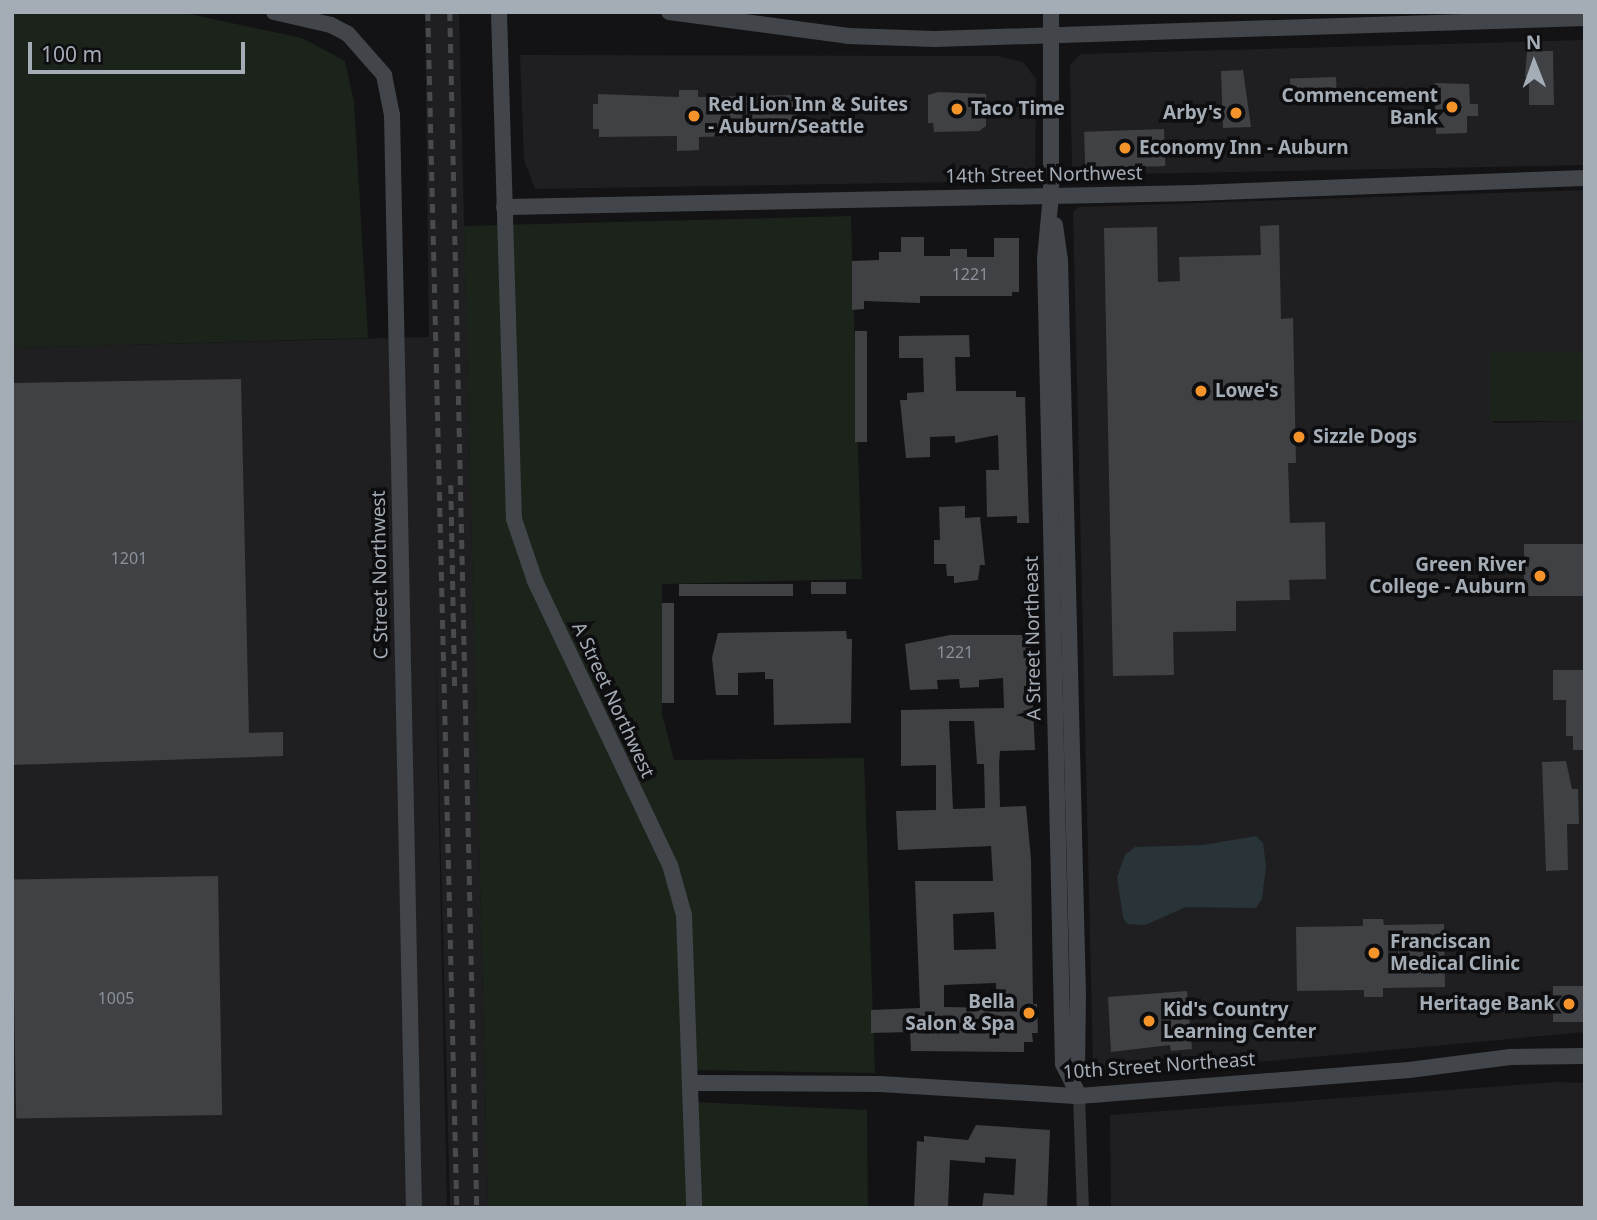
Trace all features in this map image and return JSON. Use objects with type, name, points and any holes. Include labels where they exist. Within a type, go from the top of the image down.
[{"type":"street","name":"C Street Northwest","points":[[274,12],[331,25],[348,34],[384,75],[392,115],[414,1208]]},
{"type":"street","name":"A Street Northwest","points":[[499,12],[514,519],[546,605],[670,865],[684,915],[693,1083],[694,1208]]},
{"type":"street","points":[[669,12],[848,36],[935,39],[1585,18]]},
{"type":"street","name":"A Street Northeast","points":[[1051,12],[1051,195],[1045,259],[1063,1065],[1079,1096],[1083,1208]]},
{"type":"street","name":"14th Street Northwest","points":[[504,207],[1051,195],[1585,178]]},
{"type":"street","name":"10th Street Northeast","points":[[693,1083],[880,1084],[1079,1096],[1409,1070],[1510,1057],[1585,1056]]},
{"type":"shaded area","points":[[12,12],[180,12],[302,38],[345,61],[354,102],[368,338],[12,348]]},
{"type":"shaded area","points":[[425,12],[459,12],[488,1208],[450,1208],[434,583],[447,1208],[12,1208],[12,348],[429,337]]},
{"type":"shaded area","points":[[1585,40],[1585,165],[1083,175],[1072,170],[1070,65],[1081,54]]},
{"type":"shaded area","points":[[520,55],[997,56],[1023,62],[1036,79],[1035,172],[1023,181],[535,189],[524,160]]},
{"type":"shaded area","points":[[1585,190],[1585,352],[1490,354],[1493,423],[1585,421],[1585,1032],[1106,1076],[1093,1065],[1073,212],[1079,207]]},
{"type":"shaded area","points":[[851,216],[862,579],[662,584],[662,714],[674,760],[864,758],[875,1073],[693,1070],[693,1102],[867,1110],[868,1208],[488,1208],[464,226]]},
{"type":"shaded area","points":[[1490,352],[1585,352],[1585,421],[1490,421]]},
{"type":"shaded area","points":[[1256,836],[1263,843],[1266,866],[1262,899],[1256,908],[1186,907],[1145,925],[1127,924],[1123,917],[1117,877],[1125,855],[1135,847],[1203,845]]},
{"type":"shaded area","points":[[1556,1082],[1585,1083],[1585,1208],[1111,1208],[1110,1115]]},
{"type":"building","points":[[1527,51],[1553,51],[1554,105],[1529,105],[1529,77],[1525,77]]},
{"type":"building","name":"Arby's","points":[[1243,70],[1251,127],[1223,128],[1221,71]]},
{"type":"building","points":[[1336,77],[1337,102],[1291,104],[1290,79]]},
{"type":"building","points":[[1435,83],[1469,84],[1470,104],[1478,104],[1478,116],[1467,116],[1467,133],[1436,134]]},
{"type":"building","name":"Red Lion Inn & Suites - Auburn/Seattle","points":[[679,90],[698,90],[698,97],[795,95],[796,134],[699,137],[699,150],[677,151],[677,136],[599,137],[599,129],[593,129],[593,104],[598,104],[598,94],[679,97]]},
{"type":"building","name":"Taco Time","points":[[938,92],[986,94],[986,126],[979,131],[934,132],[933,123],[928,123],[928,95]]},
{"type":"building","name":"Economy Inn - Auburn","points":[[1164,129],[1165,166],[1085,169],[1084,132]]},
{"type":"building","name":"Lowe's","points":[[1279,225],[1281,319],[1293,318],[1296,463],[1288,463],[1290,523],[1325,522],[1326,579],[1289,580],[1290,600],[1236,601],[1236,631],[1173,632],[1174,675],[1113,676],[1104,228],[1157,227],[1158,282],[1180,281],[1179,257],[1261,255],[1260,226]]},
{"type":"building","points":[[901,237],[924,237],[924,256],[950,256],[950,249],[967,249],[967,257],[994,257],[994,238],[1019,238],[1019,292],[1012,292],[1012,296],[920,296],[920,303],[864,301],[864,309],[852,310],[852,261],[879,260],[879,252],[901,252]]},
{"type":"building","points":[[855,331],[867,331],[867,442],[855,442]]},
{"type":"building","points":[[969,335],[970,357],[955,357],[956,391],[1016,391],[1016,397],[1025,397],[1029,523],[1017,523],[1017,516],[987,517],[986,470],[999,470],[998,435],[955,443],[955,436],[930,437],[930,457],[906,458],[900,400],[907,400],[907,393],[924,392],[923,358],[899,358],[899,336]]},
{"type":"building","points":[[241,379],[249,733],[283,732],[283,756],[12,765],[12,383]]},
{"type":"building","points":[[965,506],[965,518],[980,517],[985,565],[980,565],[978,580],[954,583],[954,576],[947,576],[946,564],[934,564],[934,540],[940,540],[939,507]]},
{"type":"building","name":"Green River College - Auburn","points":[[1524,544],[1585,544],[1585,596],[1524,596]]},
{"type":"building","points":[[811,582],[846,582],[846,594],[811,594]]},
{"type":"building","points":[[679,584],[793,584],[793,596],[679,596]]},
{"type":"building","points":[[662,603],[674,603],[674,703],[662,703]]},
{"type":"building","points":[[846,631],[847,639],[852,639],[851,723],[774,725],[773,679],[765,679],[765,672],[738,673],[738,695],[716,695],[712,658],[718,633]]},
{"type":"building","points":[[950,635],[1023,635],[1023,642],[1030,642],[1035,750],[1000,751],[999,764],[1000,807],[1026,806],[1031,859],[1033,1004],[1037,1004],[1038,1033],[1032,1033],[1033,1042],[1024,1042],[1024,1052],[911,1051],[910,1032],[871,1033],[871,1010],[920,1008],[915,881],[993,881],[991,846],[898,850],[896,811],[936,810],[936,765],[901,766],[901,710],[1004,708],[1003,678],[979,680],[979,687],[960,688],[959,679],[937,680],[938,689],[910,690],[905,644]],"holes":[[[949,721],[974,721],[977,764],[984,764],[985,808],[953,809]],[[994,912],[996,949],[954,950],[953,914]],[[996,983],[997,1008],[944,1007],[944,985]]]},
{"type":"building","points":[[1553,670],[1585,670],[1585,750],[1573,750],[1573,736],[1566,736],[1566,700],[1553,700]]},
{"type":"building","points":[[1566,761],[1572,789],[1578,789],[1579,824],[1567,824],[1568,870],[1546,871],[1542,762]]},
{"type":"building","points":[[218,876],[222,1115],[16,1119],[12,880]]},
{"type":"building","points":[[1363,919],[1383,919],[1384,925],[1444,924],[1445,987],[1383,988],[1383,997],[1364,997],[1364,990],[1297,991],[1296,927],[1363,926]]},
{"type":"building","name":"Heritage Bank","points":[[1553,986],[1585,986],[1585,1022],[1553,1022]]},
{"type":"building","name":"Kid's Country Learning Center","points":[[1187,991],[1192,1049],[1171,1051],[1170,1045],[1111,1052],[1108,997]]},
{"type":"building","points":[[976,1125],[1050,1130],[1047,1208],[982,1208],[984,1193],[1014,1195],[1016,1159],[985,1157],[985,1163],[950,1160],[948,1208],[914,1208],[917,1141],[924,1142],[924,1136],[968,1140]]},
{"type":"railway","points":[[428,12],[457,1208]]},
{"type":"railway","points":[[450,12],[477,1208]]},
{"type":"railway","points":[[451,485],[455,691]]},
{"type":"place","name":"Commencement Bank","points":[[1452,107]]},
{"type":"place","name":"Taco Time","points":[[957,109]]},
{"type":"place","name":"Arby's","points":[[1236,113]]},
{"type":"place","name":"Red Lion Inn & Suites - Auburn/Seattle","points":[[694,116]]},
{"type":"place","name":"Economy Inn - Auburn","points":[[1125,148]]},
{"type":"place","name":"Lowe's","points":[[1201,391]]},
{"type":"place","name":"Sizzle Dogs","points":[[1299,437]]},
{"type":"place","name":"Green River College - Auburn","points":[[1540,576]]},
{"type":"place","name":"Franciscan Medical Clinic","points":[[1374,953]]},
{"type":"place","name":"Heritage Bank","points":[[1569,1004]]},
{"type":"place","name":"Bella Salon & Spa","points":[[1029,1013]]},
{"type":"place","name":"Kid's Country Learning Center","points":[[1149,1021]]}]
